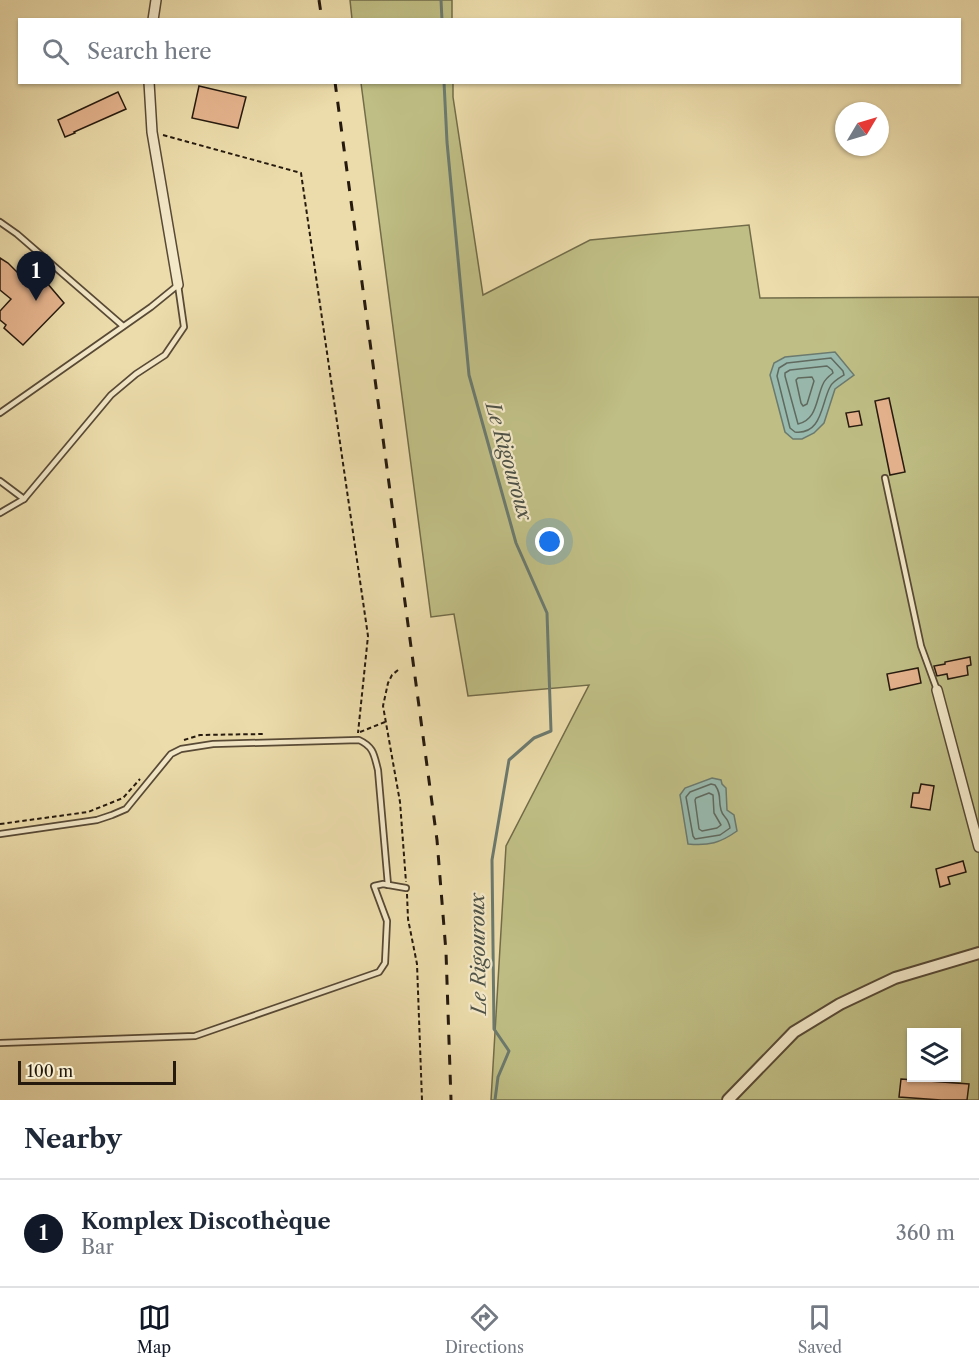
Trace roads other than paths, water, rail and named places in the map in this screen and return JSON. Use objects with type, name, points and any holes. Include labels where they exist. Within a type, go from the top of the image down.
[{"type":"street","points":[[153,18],[156,0]]},
{"type":"street","points":[[148,84],[152,132],[178,285]]},
{"type":"street","points":[[937,690],[979,847]]},
{"type":"street","points":[[728,1100],[795,1032],[840,1004],[895,978],[979,953]]},
{"type":"lane","points":[[0,222],[123,327]]},
{"type":"lane","points":[[0,413],[151,307],[178,285]]},
{"type":"lane","points":[[0,513],[24,499],[111,394],[165,355],[184,327],[178,285]]},
{"type":"lane","points":[[885,478],[921,646],[937,690]]},
{"type":"lane","points":[[0,481],[24,499]]},
{"type":"lane","points":[[0,834],[97,820],[126,809],[171,754],[181,749],[213,744],[359,741],[368,745],[374,754],[378,770],[388,885]]},
{"type":"lane","points":[[0,1043],[195,1036],[379,972],[385,963],[387,921],[374,886],[383,884],[406,888]]},
{"type":"water","points":[[835,352],[854,375],[835,389],[824,423],[814,433],[802,439],[793,439],[785,432],[770,375],[774,363],[785,357]]},
{"type":"water","points":[[712,778],[721,780],[726,788],[727,810],[734,815],[737,831],[714,843],[688,844],[680,795],[685,788]]},
{"type":"waterway","name":"Le Rigouroux","points":[[441,0],[442,18]]},
{"type":"waterway","name":"Le Rigouroux","points":[[444,84],[447,142],[469,375],[516,543],[547,613],[551,731],[534,738],[509,760],[492,860],[494,1029],[509,1051],[498,1077],[495,1100]]},
{"type":"railway","points":[[319,0],[322,18]]},
{"type":"railway","points":[[335,84],[437,840],[446,952],[451,1100]]},
{"type":"place","name":"Komplex Discothèque","points":[[36,301]]}]
